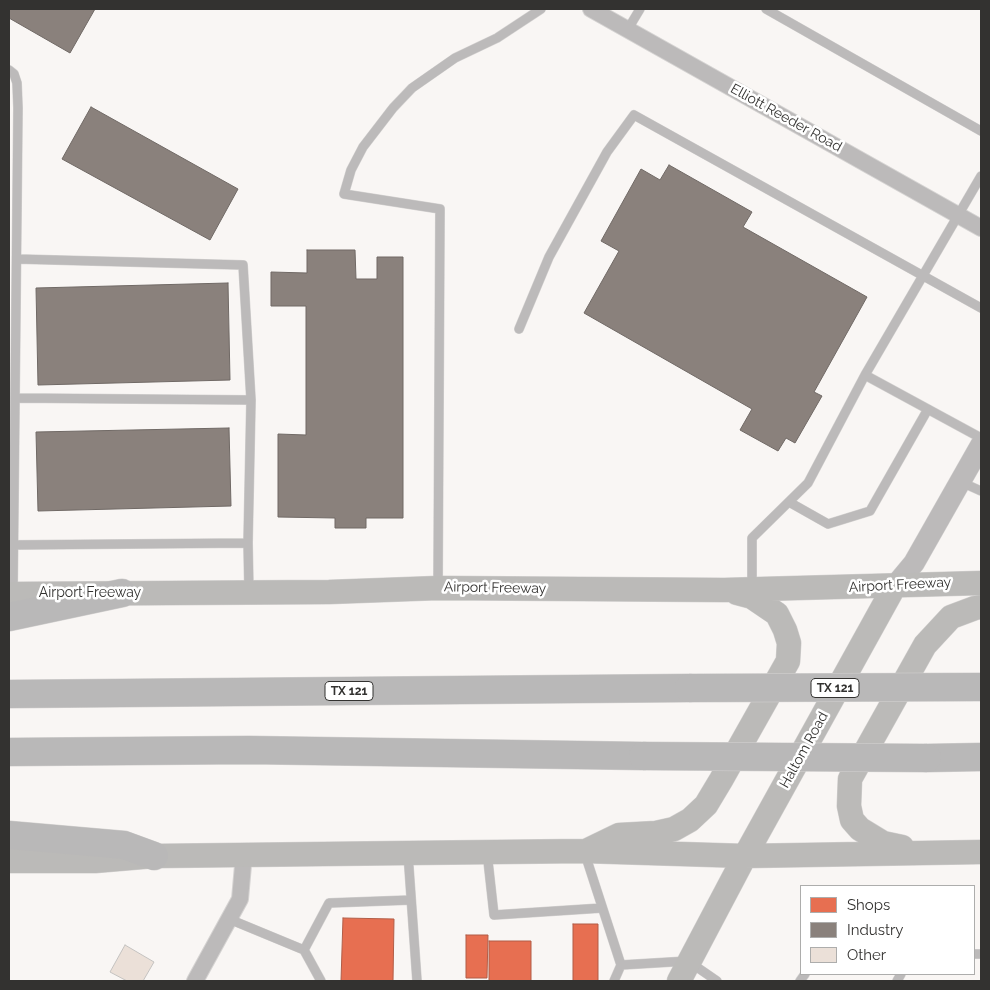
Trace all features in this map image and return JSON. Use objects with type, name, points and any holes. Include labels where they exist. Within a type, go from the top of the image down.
[{"type":"highway","points":[[10,602],[122,593]]},
{"type":"highway","name":"TX 121","points":[[9,694],[981,687]]},
{"type":"highway","points":[[9,752],[249,750],[643,756],[981,757]]},
{"type":"highway","points":[[9,835],[124,845],[154,856]]},
{"type":"main road","name":"Airport Freeway","points":[[122,593],[438,588],[752,590],[894,587],[955,582],[981,583]]},
{"type":"main road","name":"Haltom Road","points":[[683,971],[894,587]]},
{"type":"main road","points":[[584,852],[619,835],[656,834],[674,829],[690,820],[706,805],[788,661],[789,643],[777,614],[752,597],[724,590]]},
{"type":"main road","points":[[934,853],[883,843],[860,829],[852,820],[849,806],[850,780],[925,645],[951,618],[981,607]]},
{"type":"main road","points":[[9,861],[95,861],[154,856],[244,854],[584,852],[745,856],[981,852]]},
{"type":"street","name":"Elliott Reeder Road","points":[[592,9],[981,228]]},
{"type":"street","name":"Haltom Road","points":[[894,587],[914,563],[981,445]]},
{"type":"street","points":[[195,981],[240,899],[244,854]]},
{"type":"lane","points":[[438,588],[440,209],[344,194],[351,170],[363,147],[393,108],[412,88],[455,58],[497,38],[541,9]]},
{"type":"lane","points":[[628,29],[640,9]]},
{"type":"lane","points":[[766,9],[981,131]]},
{"type":"lane","points":[[9,70],[14,74],[17,83],[18,108],[16,398],[10,602]]},
{"type":"lane","points":[[520,329],[549,257],[607,152],[634,115],[981,308]]},
{"type":"lane","points":[[752,590],[752,538],[808,483],[865,375],[981,176]]},
{"type":"lane","points":[[17,259],[243,265],[251,400],[248,543],[249,592]]},
{"type":"lane","points":[[865,375],[981,438]]},
{"type":"lane","points":[[16,398],[251,400]]},
{"type":"lane","points":[[789,502],[828,524],[870,511],[928,408]]},
{"type":"lane","points":[[961,481],[981,491]]},
{"type":"lane","points":[[12,545],[248,543]]},
{"type":"lane","points":[[486,852],[494,915],[602,908]]},
{"type":"lane","points":[[584,852],[621,965],[614,981]]},
{"type":"lane","points":[[408,853],[416,981]]},
{"type":"lane","points":[[304,950],[329,903],[411,900]]},
{"type":"lane","points":[[229,920],[304,950],[321,981]]},
{"type":"lane","points":[[621,965],[683,971],[717,981]]},
{"type":"building: Shops","points":[[343,918],[394,919],[393,981],[341,981]]},
{"type":"building: Shops","points":[[573,924],[598,924],[598,981],[573,981]]},
{"type":"building: Shops","points":[[466,935],[488,935],[487,978],[466,978]]},
{"type":"building: Shops","points":[[489,941],[531,941],[531,981],[489,981]]},
{"type":"building: Industry","points":[[9,9],[95,9],[70,53],[9,18]]},
{"type":"building: Industry","points":[[91,107],[238,189],[210,240],[62,159]]},
{"type":"building: Industry","points":[[669,165],[752,212],[743,227],[867,297],[814,392],[822,396],[795,443],[786,438],[778,451],[740,430],[752,409],[584,313],[619,251],[601,241],[641,169],[660,180]]},
{"type":"building: Industry","points":[[307,250],[355,250],[356,279],[377,279],[377,257],[403,257],[403,518],[366,518],[366,528],[335,528],[335,518],[278,517],[278,434],[306,435],[306,306],[271,306],[271,272],[307,273]]},
{"type":"building: Industry","points":[[228,283],[230,380],[38,385],[36,288]]},
{"type":"building: Industry","points":[[229,428],[231,506],[38,511],[36,432]]},
{"type":"building: Other","points":[[125,945],[154,962],[143,981],[127,981],[110,972]]}]
